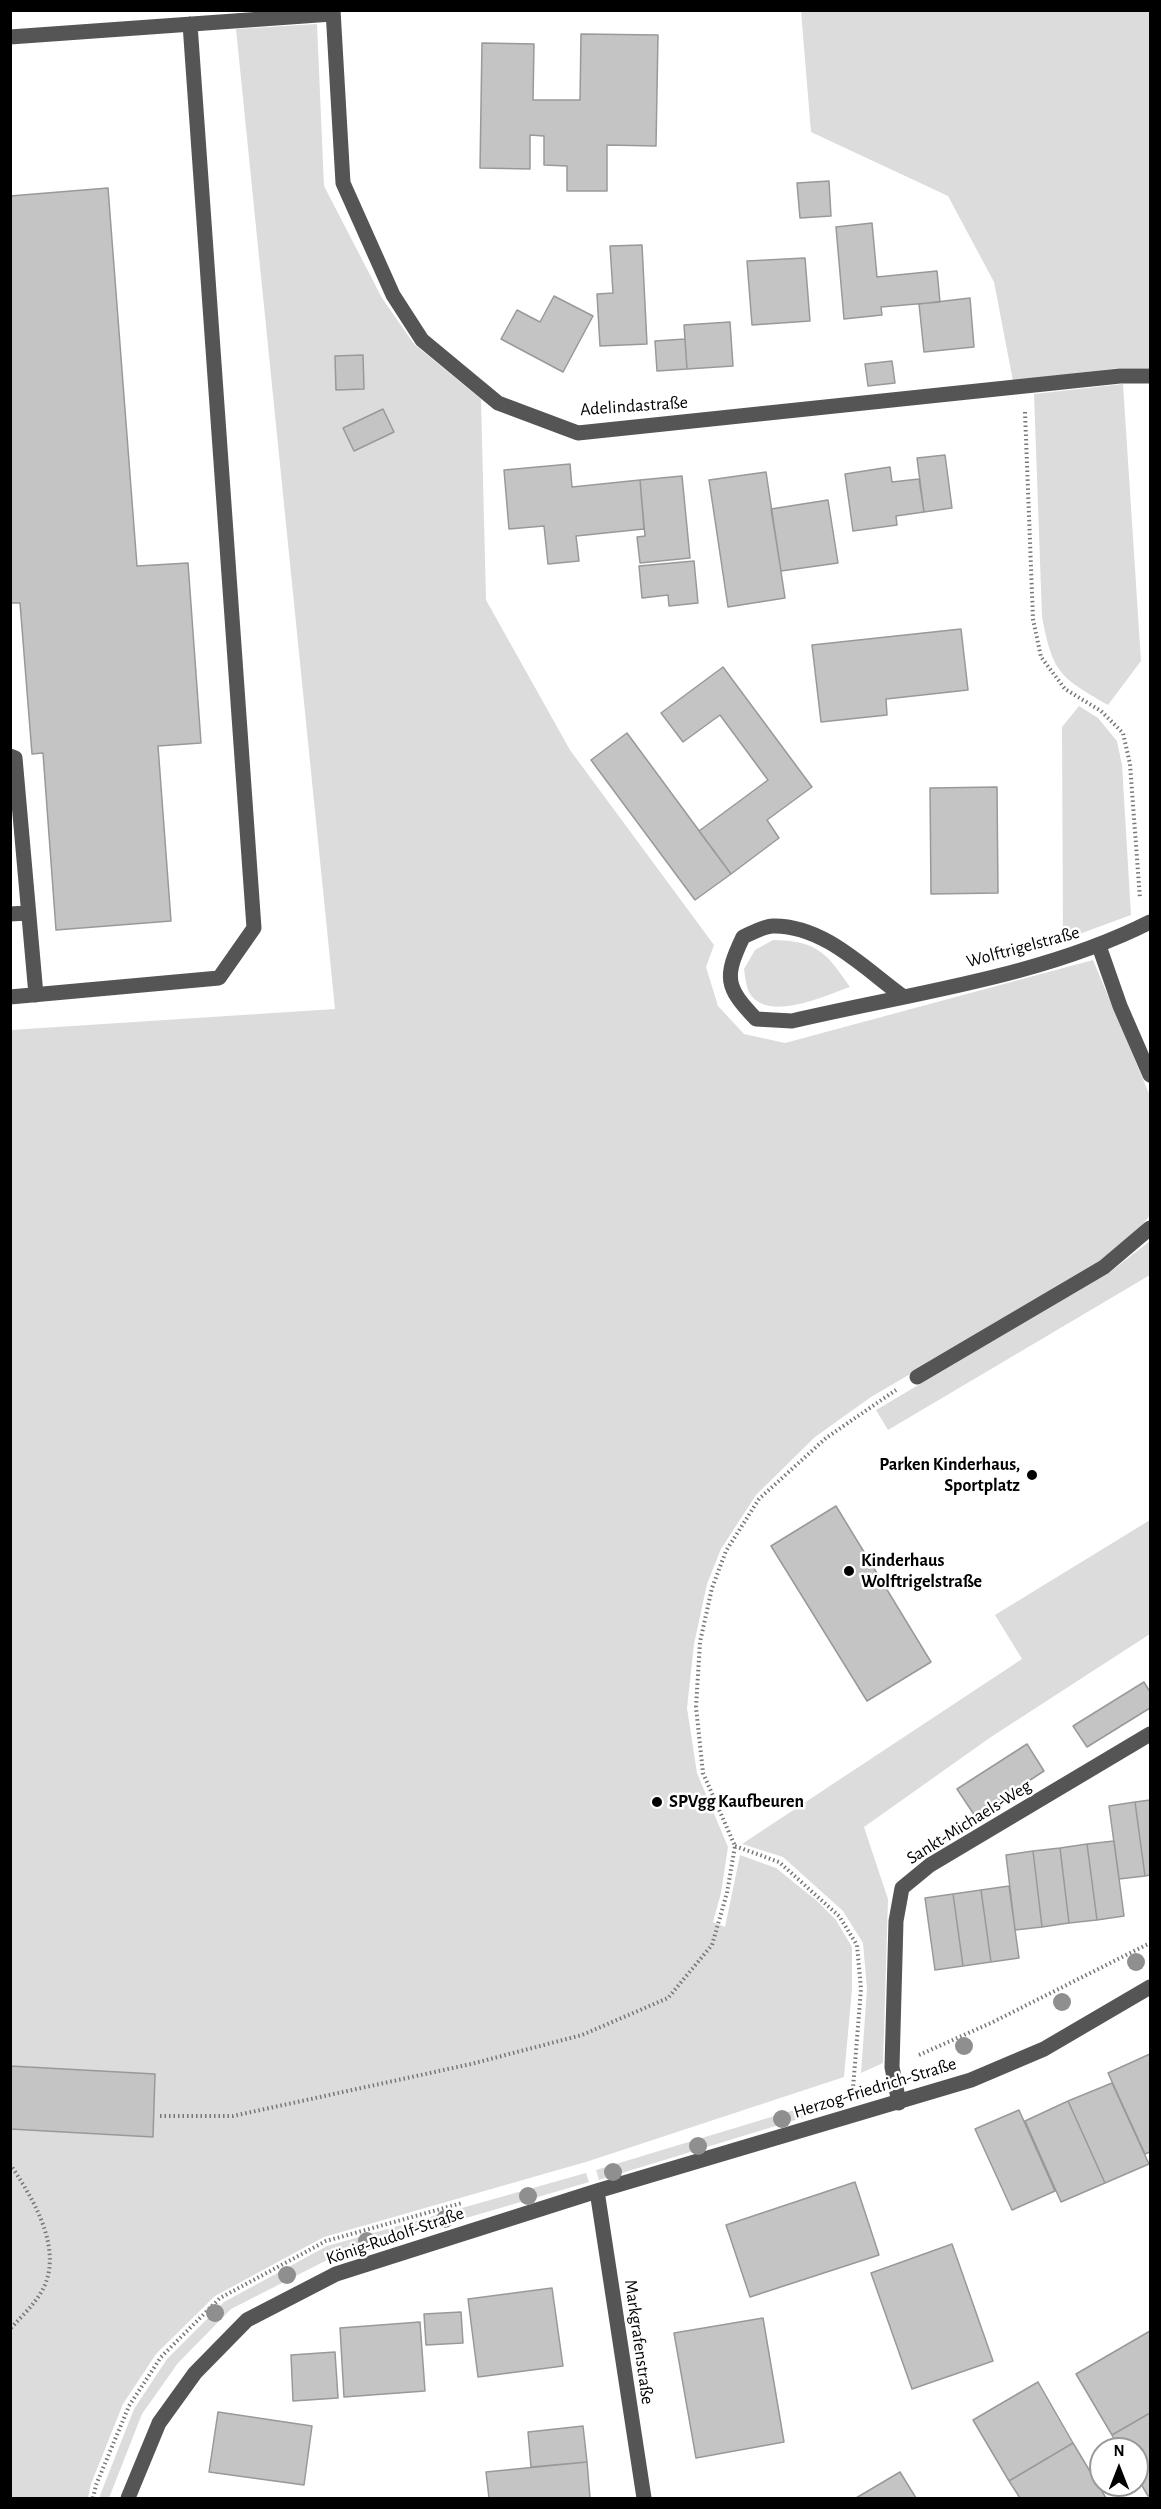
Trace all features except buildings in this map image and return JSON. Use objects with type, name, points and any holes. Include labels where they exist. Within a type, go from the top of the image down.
[{"type":"street","points":[[10,37],[333,12]]},
{"type":"street","name":"Adelindastraße","points":[[333,12],[343,183],[370,249],[393,295],[422,340],[498,403],[578,433],[1024,388],[1120,376],[1150,376]]},
{"type":"street","points":[[10,997],[219,978],[254,928],[190,24]]},
{"type":"street","points":[[10,756],[15,758],[36,995]]},
{"type":"street","points":[[10,914],[28,913]]},
{"type":"street","name":"Wolftrigelstraße","points":[[901,995],[835,946],[804,929],[771,926],[743,937],[729,967],[735,997],[756,1019],[792,1021],[901,995],[1002,976],[1099,946],[1146,924]]},
{"type":"street","points":[[1099,946],[1116,996],[1150,1075]]},
{"type":"street","points":[[917,1377],[1104,1267],[1150,1228]]},
{"type":"street","name":"Sankt-Michaels-Weg","points":[[899,2103],[892,2067],[896,1921],[902,1888],[930,1865],[1150,1734]]},
{"type":"street","name":"Herzog-Friedrich-Straße","points":[[597,2190],[971,2080],[1044,2049],[1150,1987]]},
{"type":"street","name":"König-Rudolf-Straße","points":[[128,2499],[159,2423],[195,2373],[247,2320],[336,2274],[597,2190]]},
{"type":"street","name":"Markgrafenstraße","points":[[597,2190],[644,2499]]},
{"type":"path","points":[[1024,388],[1033,619],[1041,657],[1065,689],[1101,711],[1123,733],[1130,764],[1146,924]]},
{"type":"path","points":[[160,2116],[233,2116],[471,2064],[582,2035],[668,1998],[711,1945],[727,1893],[735,1846],[703,1773],[696,1707],[700,1642],[712,1588],[726,1551],[759,1499],[826,1438],[874,1403],[917,1377]]},
{"type":"path","points":[[735,1846],[779,1862],[839,1916],[857,1945],[861,1989],[853,2086],[847,2117]]},
{"type":"path","points":[[10,2164],[35,2202],[48,2240],[49,2259],[43,2288],[10,2329]]},
{"type":"shaded area","points":[[801,11],[1150,11],[1150,368],[1119,368],[1013,381],[994,282],[948,196],[811,132]]},
{"type":"shaded area","points":[[317,24],[324,186],[382,298],[414,344],[481,399],[486,600],[570,750],[714,945],[706,967],[718,1006],[744,1034],[785,1043],[1093,960],[1150,1096],[1150,1215],[1136,1233],[1100,1263],[871,1397],[815,1437],[756,1495],[721,1549],[707,1584],[694,1644],[687,1708],[697,1773],[728,1847],[721,1893],[713,1922],[725,1927],[740,1855],[776,1868],[817,1901],[836,1920],[852,1947],[852,1989],[844,2077],[589,2161],[324,2237],[215,2296],[156,2354],[123,2404],[91,2484],[88,2498],[11,2498],[11,1030],[335,1009],[236,29]]},
{"type":"shaded area","points":[[1123,384],[1141,661],[1108,705],[1069,680],[1061,672],[1050,651],[1046,636],[1042,617],[1034,394]]},
{"type":"shaded area","points":[[1079,706],[1098,718],[1117,741],[1122,765],[1131,915],[1063,940],[1062,727]]},
{"type":"shaded area","points":[[773,940],[800,943],[819,951],[834,965],[850,987],[812,1001],[783,1007],[769,1006],[758,1001],[748,990],[744,969],[755,950]]},
{"type":"shaded area","points":[[1150,1241],[1150,1275],[888,1430],[876,1410],[1110,1272]]},
{"type":"shaded area","points":[[1150,1520],[1150,1634],[991,1737],[864,1827],[888,1899],[883,2063],[861,2073],[867,1989],[863,1943],[843,1911],[783,1857],[742,1844],[1022,1659],[995,1615]]},
{"type":"shaded area","points":[[844,2095],[841,2106],[599,2180],[596,2170]]},
{"type":"shaded area","points":[[586,2173],[589,2182],[333,2257],[231,2309],[178,2363],[142,2414],[109,2498],[99,2498],[134,2409],[167,2359],[224,2302],[327,2246]]},
{"type":"place","name":"Parken Kinderhaus, Sportplatz","points":[[1032,1475]]},
{"type":"place","name":"Kinderhaus Wolftrigelstraße","points":[[849,1571]]},
{"type":"place","name":"SPVgg Kaufbeuren","points":[[657,1802]]}]
